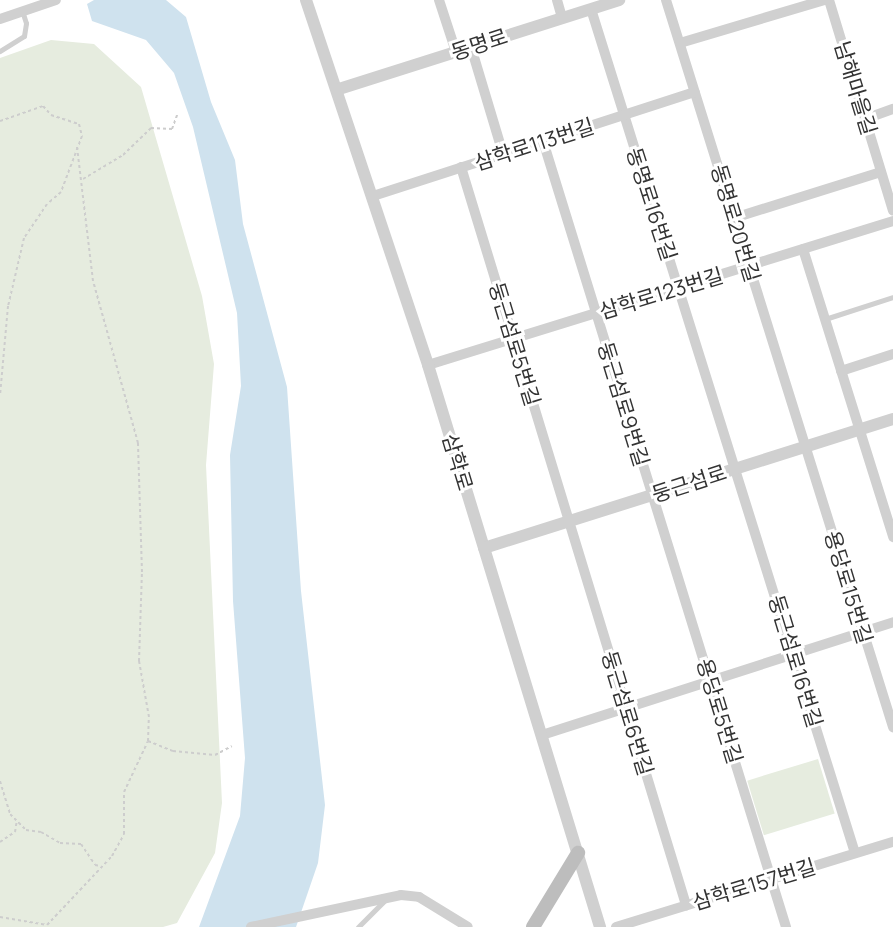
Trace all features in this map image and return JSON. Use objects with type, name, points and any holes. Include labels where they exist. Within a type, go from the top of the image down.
[{"type":"main road","points":[[533,927],[578,853]]},
{"type":"street","points":[[0,20],[21,9],[56,0]]},
{"type":"street","name":"삼학로","points":[[306,0],[339,89],[428,365],[600,927]]},
{"type":"street","points":[[439,0],[456,52]]},
{"type":"street","points":[[557,0],[562,18]]},
{"type":"street","name":"동명로","points":[[339,89],[619,0]]},
{"type":"street","name":"동명로20번길","points":[[666,0],[806,447]]},
{"type":"street","points":[[680,43],[826,0]]},
{"type":"street","name":"남해마을길","points":[[826,0],[893,211]]},
{"type":"street","name":"동명로16번길","points":[[591,9],[736,469]]},
{"type":"street","points":[[471,47],[503,154]]},
{"type":"street","name":"삼학로113번길","points":[[373,196],[695,92]]},
{"type":"street","points":[[865,118],[893,109]]},
{"type":"street","name":"둥근섬로9번길","points":[[543,141],[653,495]]},
{"type":"street","name":"둥근섬로5번길","points":[[461,167],[569,521]]},
{"type":"street","points":[[734,218],[881,172]]},
{"type":"street","name":"삼학로123번길","points":[[428,365],[893,221]]},
{"type":"street","points":[[803,249],[893,537]]},
{"type":"street","points":[[842,371],[893,354]]},
{"type":"street","name":"둥근섬로","points":[[484,548],[893,419]]},
{"type":"street","name":"용당로15번길","points":[[806,447],[893,727]]},
{"type":"street","name":"둥근섬로16번길","points":[[736,469],[855,853]]},
{"type":"street","name":"용당로5번길","points":[[653,495],[786,927]]},
{"type":"street","name":"둥근섬로6번길","points":[[569,521],[686,905]]},
{"type":"street","points":[[542,735],[893,622]]},
{"type":"street","name":"삼학로157번길","points":[[616,927],[893,842]]},
{"type":"street","points":[[251,927],[388,897],[418,897],[468,927]]},
{"type":"lane","points":[[0,51],[24,36],[26,23],[21,9]]},
{"type":"lane","points":[[825,319],[893,297]]},
{"type":"lane","points":[[358,927],[388,897]]},
{"type":"path","points":[[0,121],[43,106],[51,115],[79,124],[82,136],[61,192],[47,204],[24,238],[8,306],[5,368],[0,395]]},
{"type":"path","points":[[84,180],[123,155],[151,128],[172,129],[177,115]]},
{"type":"path","points":[[0,917],[47,925],[112,856],[124,834],[124,792],[148,741],[149,717],[139,662],[142,572],[138,443],[93,281],[85,235],[84,180],[77,147]]},
{"type":"path","points":[[0,368],[5,368]]},
{"type":"path","points":[[148,741],[173,751],[215,755],[232,746]]},
{"type":"path","points":[[0,782],[10,814],[27,830],[41,832],[60,843],[81,844],[95,865],[101,866]]},
{"type":"path","points":[[0,842],[15,832],[17,820]]},
{"type":"shaded area","points":[[51,40],[94,44],[141,87],[202,296],[214,364],[206,465],[222,803],[215,853],[177,923],[163,927],[0,927],[0,58]]},
{"type":"shaded area","points":[[818,759],[835,814],[764,835],[747,781]]},
{"type":"water","points":[[94,0],[166,0],[186,17],[211,102],[235,160],[243,224],[287,387],[301,591],[325,805],[318,863],[296,927],[199,927],[240,816],[245,758],[233,601],[230,455],[241,386],[237,313],[193,127],[174,73],[146,40],[92,21],[87,4]]}]
